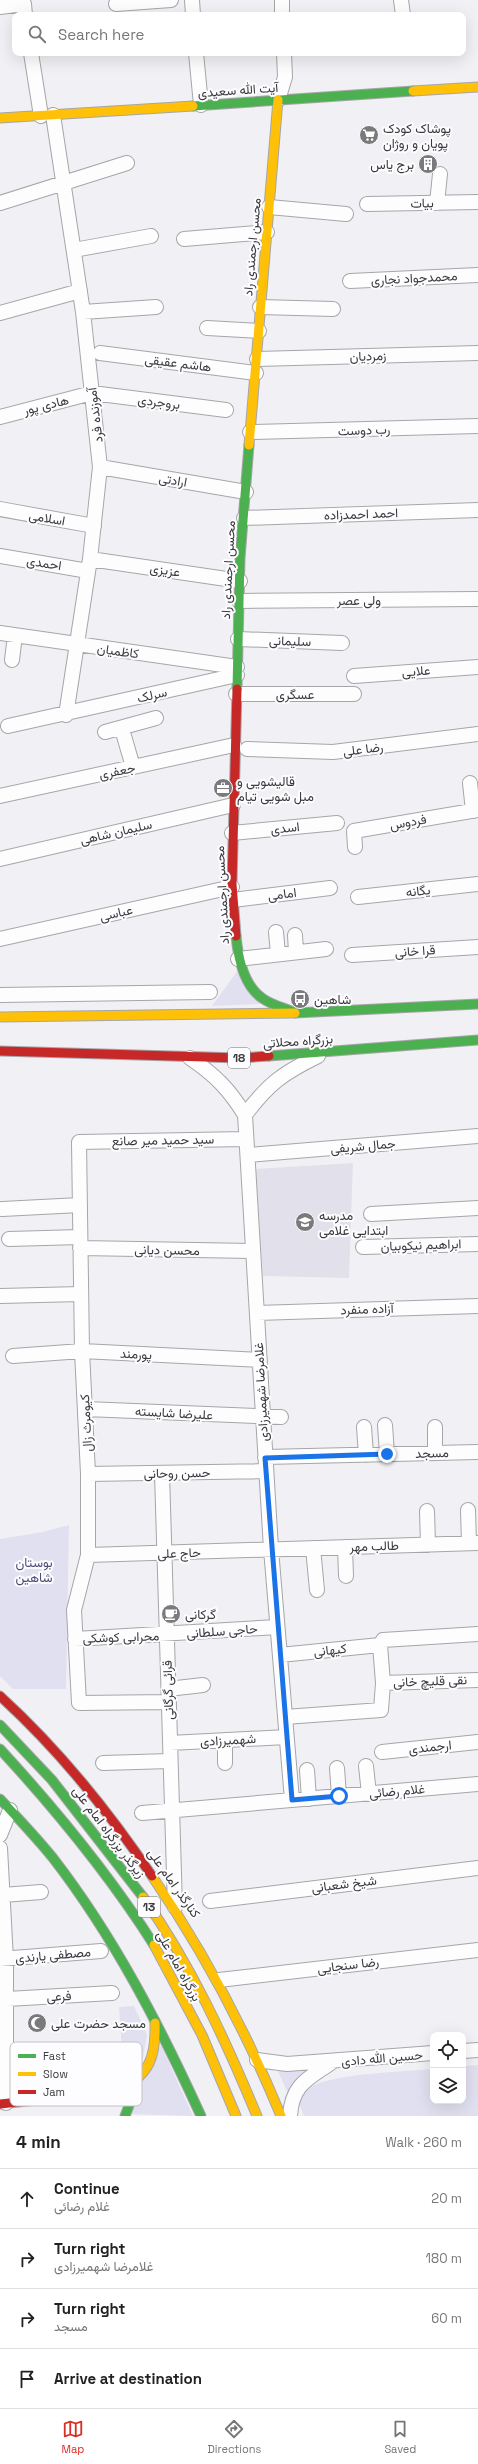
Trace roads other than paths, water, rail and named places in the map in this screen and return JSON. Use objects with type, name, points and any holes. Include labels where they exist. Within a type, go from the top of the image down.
[{"type":"main road","name":"آیت الله سعیدی","points":[[0,118],[478,87]]},
{"type":"main road","name":"محسن ارجمندی راد","points":[[278,100],[250,432],[240,581],[236,694],[241,747],[233,805],[233,893],[238,959],[248,983],[261,998],[296,1013]]},
{"type":"main road","name":"بزرگراه محلاتی","points":[[0,1017],[296,1013],[478,1004]]},
{"type":"main road","name":"بزرگراه محلاتی","points":[[0,1051],[240,1058],[478,1040]]},
{"type":"main road","name":"کنارگذر امام علی","points":[[0,1696],[16,1710],[78,1779],[134,1849],[175,1907],[219,1980],[257,2060],[281,2116]]},
{"type":"main road","name":"زیرگذر بزرگراه امام علی","points":[[0,1725],[59,1787],[102,1841],[161,1924],[203,1997],[257,2116]]},
{"type":"main road","name":"بزرگراه امام علی","points":[[0,1749],[58,1812],[135,1915],[184,2002],[217,2068],[236,2116]]},
{"type":"main road","points":[[0,1799],[54,1860],[109,1940],[155,2018],[201,2116]]},
{"type":"main road","points":[[142,2076],[152,2060],[156,2044],[155,2018]]},
{"type":"main road","points":[[125,2116],[129,2106]]},
{"type":"street","points":[[116,4],[171,0]]},
{"type":"street","points":[[192,0],[193,12]]},
{"type":"street","points":[[282,0],[282,12]]},
{"type":"street","points":[[401,0],[403,12]]},
{"type":"street","points":[[0,7],[24,4],[25,12]]},
{"type":"street","name":"آموزنده فرد","points":[[32,56],[47,115],[74,250],[83,312],[100,467],[89,565],[66,715]]},
{"type":"street","points":[[196,56],[201,105]]},
{"type":"street","points":[[278,100],[285,77],[284,56]]},
{"type":"street","points":[[0,203],[127,164]]},
{"type":"street","points":[[437,203],[440,174]]},
{"type":"street","name":"بیات","points":[[367,204],[478,202]]},
{"type":"street","points":[[269,207],[346,214]]},
{"type":"street","points":[[184,238],[267,232]]},
{"type":"street","points":[[74,250],[151,236]]},
{"type":"street","name":"محمدجواد نجاری","points":[[350,281],[478,275]]},
{"type":"street","points":[[0,313],[80,291]]},
{"type":"street","points":[[83,312],[156,307]]},
{"type":"street","points":[[260,307],[333,309]]},
{"type":"street","points":[[207,328],[259,331]]},
{"type":"street","name":"هاشم عقیقی","points":[[100,353],[256,373]]},
{"type":"street","name":"زمردیان","points":[[257,359],[478,353]]},
{"type":"street","name":"بروجردی","points":[[92,393],[226,410]]},
{"type":"street","name":"هادی پور","points":[[0,417],[92,393]]},
{"type":"street","name":"رب دوست","points":[[250,432],[478,426]]},
{"type":"street","name":"ارادتی","points":[[100,467],[246,492]]},
{"type":"street","name":"اسلامی","points":[[0,509],[94,526]]},
{"type":"street","name":"احمد احمدزاده","points":[[244,518],[478,510]]},
{"type":"street","name":"احمدی","points":[[0,556],[89,565]]},
{"type":"street","name":"عزیزی","points":[[89,565],[240,581]]},
{"type":"street","name":"ولی عصر","points":[[239,600],[478,599]]},
{"type":"street","name":"کاظمیان","points":[[0,633],[237,671]]},
{"type":"street","points":[[12,660],[15,635]]},
{"type":"street","name":"سلیمانی","points":[[238,639],[342,643]]},
{"type":"street","name":"علایی","points":[[354,676],[478,667]]},
{"type":"street","name":"سرلک","points":[[8,726],[66,715],[237,671]]},
{"type":"street","name":"عسگری","points":[[236,694],[354,694]]},
{"type":"street","points":[[105,732],[122,729],[156,718]]},
{"type":"street","points":[[122,729],[132,767]]},
{"type":"street","name":"رضا علی","points":[[241,747],[333,752],[478,734]]},
{"type":"street","name":"جعفری","points":[[0,796],[132,767],[241,747]]},
{"type":"street","points":[[470,782],[476,810]]},
{"type":"street","name":"سلیمان شاهی","points":[[0,859],[233,805]]},
{"type":"street","name":"فردوس","points":[[356,847],[354,831],[476,810]]},
{"type":"street","name":"اسدی","points":[[232,833],[337,823]]},
{"type":"street","name":"یگانه","points":[[358,897],[478,884]]},
{"type":"street","name":"امامی","points":[[233,893],[330,888]]},
{"type":"street","name":"عباسی","points":[[0,939],[233,893]]},
{"type":"street","points":[[276,932],[278,954]]},
{"type":"street","points":[[295,934],[296,952]]},
{"type":"street","name":"قرا خانی","points":[[352,954],[478,947]]},
{"type":"street","points":[[238,959],[326,949]]},
{"type":"street","points":[[0,995],[210,992]]},
{"type":"street","points":[[188,1057],[214,1074],[231,1093],[245,1115],[263,1091],[282,1075],[329,1052]]},
{"type":"street","name":"غلامرضا شهمیرزادی","points":[[245,1115],[271,1549],[292,1800]]},
{"type":"street","name":"جمال شریفی","points":[[248,1155],[478,1136]]},
{"type":"street","name":"سید حمید میر صانع","points":[[79,1142],[246,1139]]},
{"type":"street","name":"کیومرث زال","points":[[79,1142],[82,1351],[88,1474],[88,1555],[74,1610],[79,1703],[168,1696]]},
{"type":"street","points":[[2,1209],[80,1205]]},
{"type":"street","points":[[371,1214],[478,1208]]},
{"type":"street","name":"محسن دیانی","points":[[9,1239],[253,1251]]},
{"type":"street","name":"ابراهیم نیکوبیان","points":[[363,1247],[478,1244]]},
{"type":"street","points":[[0,1296],[81,1294]]},
{"type":"street","name":"آزاده منفرد","points":[[257,1313],[478,1306]]},
{"type":"street","name":"پورمند","points":[[13,1356],[82,1351],[260,1360]]},
{"type":"street","name":"علیرضا شایسته","points":[[86,1409],[263,1418],[281,1417]]},
{"type":"street","points":[[385,1425],[387,1454]]},
{"type":"street","points":[[364,1427],[366,1455]]},
{"type":"street","points":[[435,1427],[435,1453]]},
{"type":"street","name":"مسجد","points":[[266,1464],[366,1455],[478,1452]]},
{"type":"street","name":"حسن روحانی","points":[[88,1474],[162,1473],[266,1464]]},
{"type":"street","name":"قرائی گرگانی","points":[[162,1473],[175,1907]]},
{"type":"street","points":[[468,1510],[473,1543]]},
{"type":"street","points":[[427,1511],[428,1545]]},
{"type":"street","name":"طالب مهر","points":[[271,1549],[473,1543]]},
{"type":"street","points":[[345,1547],[346,1576]]},
{"type":"street","points":[[313,1548],[318,1590]]},
{"type":"street","name":"حاج علی","points":[[88,1555],[271,1549]]},
{"type":"street","name":"حاجی سلطانی","points":[[167,1635],[277,1627]]},
{"type":"street","name":"کیهانی","points":[[280,1655],[382,1642],[389,1638],[478,1634]]},
{"type":"street","name":"محرابی کوشکی","points":[[75,1639],[167,1635]]},
{"type":"street","points":[[285,1717],[376,1712],[381,1710],[383,1683],[382,1642]]},
{"type":"street","name":"نقی قلیچ خانی","points":[[383,1683],[478,1680]]},
{"type":"street","points":[[168,1696],[203,1685]]},
{"type":"street","name":"شهمیرزادی","points":[[170,1743],[286,1737]]},
{"type":"street","points":[[225,1763],[226,1740]]},
{"type":"street","name":"ارجمندی","points":[[382,1752],[478,1742]]},
{"type":"street","points":[[103,1763],[170,1761]]},
{"type":"street","points":[[366,1766],[369,1794]]},
{"type":"street","points":[[337,1768],[339,1796]]},
{"type":"street","points":[[307,1770],[309,1799]]},
{"type":"street","name":"غلام رضائی","points":[[142,1813],[478,1784]]},
{"type":"street","points":[[0,1835],[10,1810]]},
{"type":"street","points":[[0,1848],[4,1994],[3,2104]]},
{"type":"street","name":"شیخ شعبانی","points":[[210,1901],[478,1868]]},
{"type":"street","points":[[2,1904],[41,1892]]},
{"type":"street","name":"رضا سنجایی","points":[[219,1980],[478,1950]]},
{"type":"street","name":"مصطفی یارندی","points":[[3,1960],[100,1951]]},
{"type":"street","name":"فرعی","points":[[4,1994],[112,1993]]},
{"type":"street","points":[[466,2051],[478,2050]]},
{"type":"street","name":"حسین الله دادی","points":[[290,2116],[291,2099],[297,2090],[332,2062],[430,2053]]},
{"type":"street","points":[[257,2060],[287,2064],[332,2062]]},
{"type":"place","name":"پوشاک کودک پویان و روژان","points":[[369,135]]},
{"type":"place","name":"برج یاس","points":[[428,164]]},
{"type":"place","name":"قالیشویی و مبل شویی تیام","points":[[223,788]]},
{"type":"place","name":"شاهین","points":[[300,999]]},
{"type":"place","name":"مدرسه ابتدایی غلامی","points":[[305,1222]]},
{"type":"place","name":"گرکانی","points":[[171,1614]]},
{"type":"place","name":"مسجد حضرت علی","points":[[37,2023]]},
{"type":"park label","name":"بوستان شاهین","points":[[34,1570]]}]
